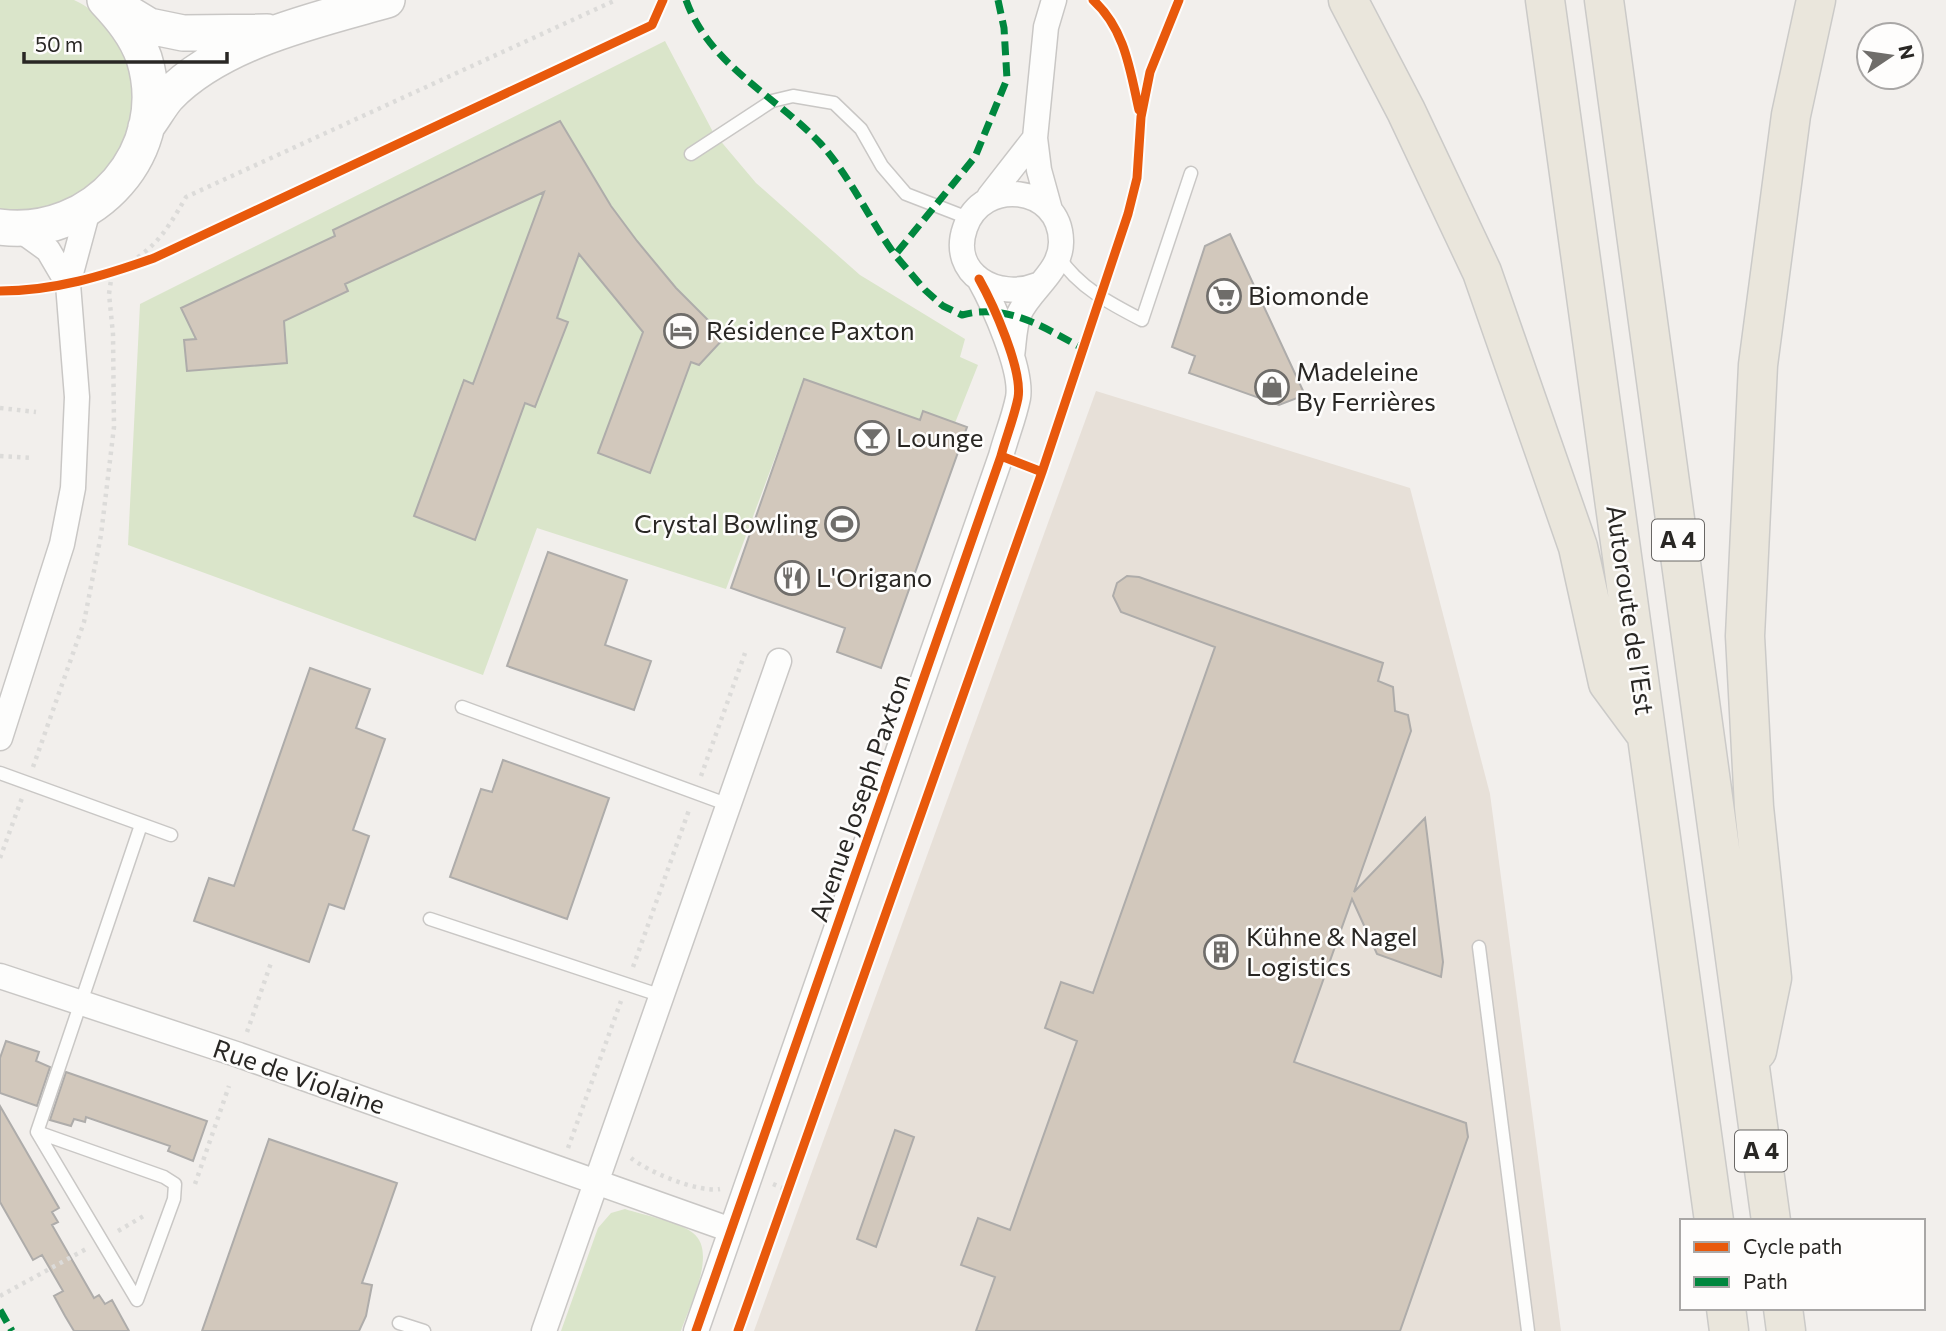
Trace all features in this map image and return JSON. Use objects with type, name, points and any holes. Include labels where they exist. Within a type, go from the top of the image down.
[{"type":"highway","points":[[1348,0],[1406,111],[1482,272],[1578,547],[1608,683],[1647,737]]},
{"type":"highway","name":"Autoroute de l’Est","points":[[1545,0],[1714,1219]]},
{"type":"highway","name":"A 4","points":[[1604,0],[1771,1219]]},
{"type":"highway","points":[[1751,1080],[1772,978],[1754,807],[1745,636],[1758,365],[1791,115],[1816,0]]},
{"type":"highway","points":[[1726,1310],[1729,1331]]},
{"type":"highway","points":[[1783,1310],[1786,1331]]},
{"type":"main road","points":[[106,0],[149,26],[183,33],[274,32]]},
{"type":"main road","points":[[10,228],[55,224],[88,210],[115,188],[134,159],[146,127],[150,92],[144,58],[129,27],[106,0]]},
{"type":"main road","points":[[146,127],[169,96],[200,71],[274,32],[387,0]]},
{"type":"street","points":[[1037,0],[1046,27]]},
{"type":"street","points":[[1035,138],[989,197],[968,218],[963,234],[963,250],[968,266],[979,279],[1001,290],[1013,291],[1037,285],[1054,268],[1059,257],[1061,241],[1058,224],[1050,210],[1039,170],[1035,138],[1046,27],[1054,0]]},
{"type":"street","points":[[989,197],[1022,193],[1037,199],[1050,210]]},
{"type":"street","points":[[0,738],[59,556],[73,488],[77,397],[68,284],[88,210]]},
{"type":"street","points":[[10,228],[48,250],[68,284]]},
{"type":"street","name":"Avenue Joseph Paxton","points":[[696,1331],[1001,456],[1018,395],[1012,359],[991,302],[979,279]]},
{"type":"street","name":"Avenue Joseph Paxton","points":[[1012,359],[1018,316],[1037,285]]},
{"type":"street","points":[[544,1331],[779,661]]},
{"type":"street","name":"Rue de Violaine","points":[[0,976],[239,1055],[731,1230]]},
{"type":"lane","points":[[691,154],[772,101],[793,96],[834,103],[861,129],[881,166],[906,194],[968,218]]},
{"type":"lane","points":[[1059,257],[1065,267],[1100,299],[1142,320],[1191,173]]},
{"type":"lane","points":[[462,707],[729,805]]},
{"type":"lane","points":[[0,773],[171,835]]},
{"type":"lane","points":[[37,1132],[141,825]]},
{"type":"lane","points":[[430,919],[662,996]]},
{"type":"lane","points":[[1479,947],[1528,1331]]},
{"type":"lane","points":[[37,1132],[164,1177],[174,1184],[174,1199],[137,1300],[37,1132]]},
{"type":"lane","points":[[399,1323],[424,1331]]},
{"type":"path","points":[[112,273],[139,258],[164,236],[186,197],[616,0]]},
{"type":"path","points":[[112,273],[154,258]]},
{"type":"path","points":[[0,858],[84,622],[101,535],[114,426],[113,334],[109,294],[112,273]]},
{"type":"path","points":[[0,408],[36,412]]},
{"type":"path","points":[[0,456],[33,458]]},
{"type":"path","points":[[555,1145],[568,1149],[745,653]]},
{"type":"path","points":[[245,1037],[272,960]]},
{"type":"path","points":[[0,1296],[193,1189],[229,1086]]},
{"type":"path","points":[[580,1116],[632,1138],[629,1156],[642,1167],[708,1191],[721,1188],[735,1170],[788,1190]]},
{"type":"path","points":[[783,1202],[792,1177]]},
{"type":"shaded area","points":[[1096,391],[1410,488],[1490,794],[1561,1331],[754,1331]]},
{"type":"green space","points":[[0,0],[74,0],[81,3],[110,31],[128,65],[132,108],[129,129],[121,149],[96,184],[78,198],[60,207],[40,211],[0,212]]},
{"type":"green space","points":[[665,41],[713,132],[756,183],[860,275],[965,339],[960,357],[978,365],[955,423],[924,411],[920,420],[804,380],[726,589],[537,528],[483,675],[128,545],[140,304]]},
{"type":"green space","points":[[625,1209],[679,1225],[693,1233],[700,1242],[702,1266],[681,1331],[561,1331],[598,1228],[611,1213]]},
{"type":"building","name":"Résidence Paxton","points":[[560,121],[611,206],[637,241],[676,288],[725,337],[699,365],[691,362],[650,473],[598,453],[643,332],[579,254],[557,318],[568,322],[535,407],[525,403],[475,540],[414,516],[464,380],[473,384],[544,192],[345,284],[348,291],[284,321],[287,363],[187,371],[184,340],[196,339],[181,308],[335,236],[333,230]]},
{"type":"building","name":"Biomonde","points":[[1230,234],[1305,395],[1279,405],[1189,373],[1195,356],[1172,347],[1205,246]]},
{"type":"building","name":"Crystal Bowling","points":[[804,379],[920,420],[923,411],[967,427],[881,668],[837,652],[845,628],[731,588]]},
{"type":"building","points":[[548,552],[627,580],[605,645],[651,661],[634,710],[507,666]]},
{"type":"building","name":"Kühne & Nagel Logistics","points":[[1127,576],[1139,577],[1383,663],[1378,681],[1393,687],[1395,711],[1408,715],[1411,731],[1354,892],[1425,818],[1443,962],[1441,977],[1377,954],[1352,899],[1294,1062],[1466,1123],[1468,1137],[1400,1331],[976,1331],[995,1277],[961,1265],[978,1218],[1010,1230],[1077,1041],[1045,1028],[1061,982],[1093,993],[1215,647],[1121,612],[1113,596],[1117,583]]},
{"type":"building","points":[[310,668],[370,689],[356,728],[385,739],[353,830],[369,836],[344,909],[329,904],[309,962],[194,921],[209,878],[234,886]]},
{"type":"building","points":[[503,760],[609,798],[567,919],[450,877],[481,789],[492,792]]},
{"type":"building","points":[[6,1041],[39,1052],[36,1061],[50,1067],[37,1106],[0,1093],[0,1058]]},
{"type":"building","points":[[66,1072],[207,1121],[193,1161],[168,1151],[170,1146],[86,1117],[85,1122],[74,1119],[71,1126],[50,1120]]},
{"type":"building","points":[[0,1106],[59,1208],[52,1212],[58,1222],[52,1225],[94,1298],[99,1295],[105,1304],[112,1300],[129,1331],[74,1331],[65,1316],[54,1296],[63,1291],[42,1255],[33,1260],[0,1202]]},
{"type":"building","points":[[895,1130],[914,1137],[876,1247],[857,1239]]},
{"type":"building","points":[[269,1139],[397,1183],[362,1283],[372,1285],[366,1316],[359,1331],[202,1331]]},
{"type":"marked path","points":[[686,0],[710,43],[745,78],[803,126],[831,156],[895,255]]},
{"type":"marked path","points":[[998,0],[1004,28],[1007,79],[975,157],[895,255],[925,290],[943,306],[962,315],[995,312],[1025,319],[1082,348]]},
{"type":"marked path","points":[[0,1310],[12,1331]]},
{"type":"cycle path","points":[[0,291],[40,288],[78,281],[154,258],[652,25],[663,0]]},
{"type":"cycle path","points":[[1093,0],[1104,11],[1125,51],[1139,110]]},
{"type":"cycle path","points":[[1001,456],[1042,472],[1128,214],[1137,178],[1141,117],[1150,72],[1179,0]]},
{"type":"cycle path","points":[[696,1331],[1014,413],[1018,386],[1012,355],[979,279]]},
{"type":"cycle path","points":[[738,1331],[1042,472]]},
{"type":"place","name":"Biomonde","points":[[1224,296]]},
{"type":"place","name":"Résidence Paxton","points":[[681,331]]},
{"type":"place","name":"Madeleine By Ferrières","points":[[1272,387]]},
{"type":"place","name":"Lounge","points":[[872,438]]},
{"type":"place","name":"Crystal Bowling","points":[[842,524]]},
{"type":"place","name":"L'Origano","points":[[792,578]]},
{"type":"place","name":"Kühne & Nagel Logistics","points":[[1221,952]]}]
